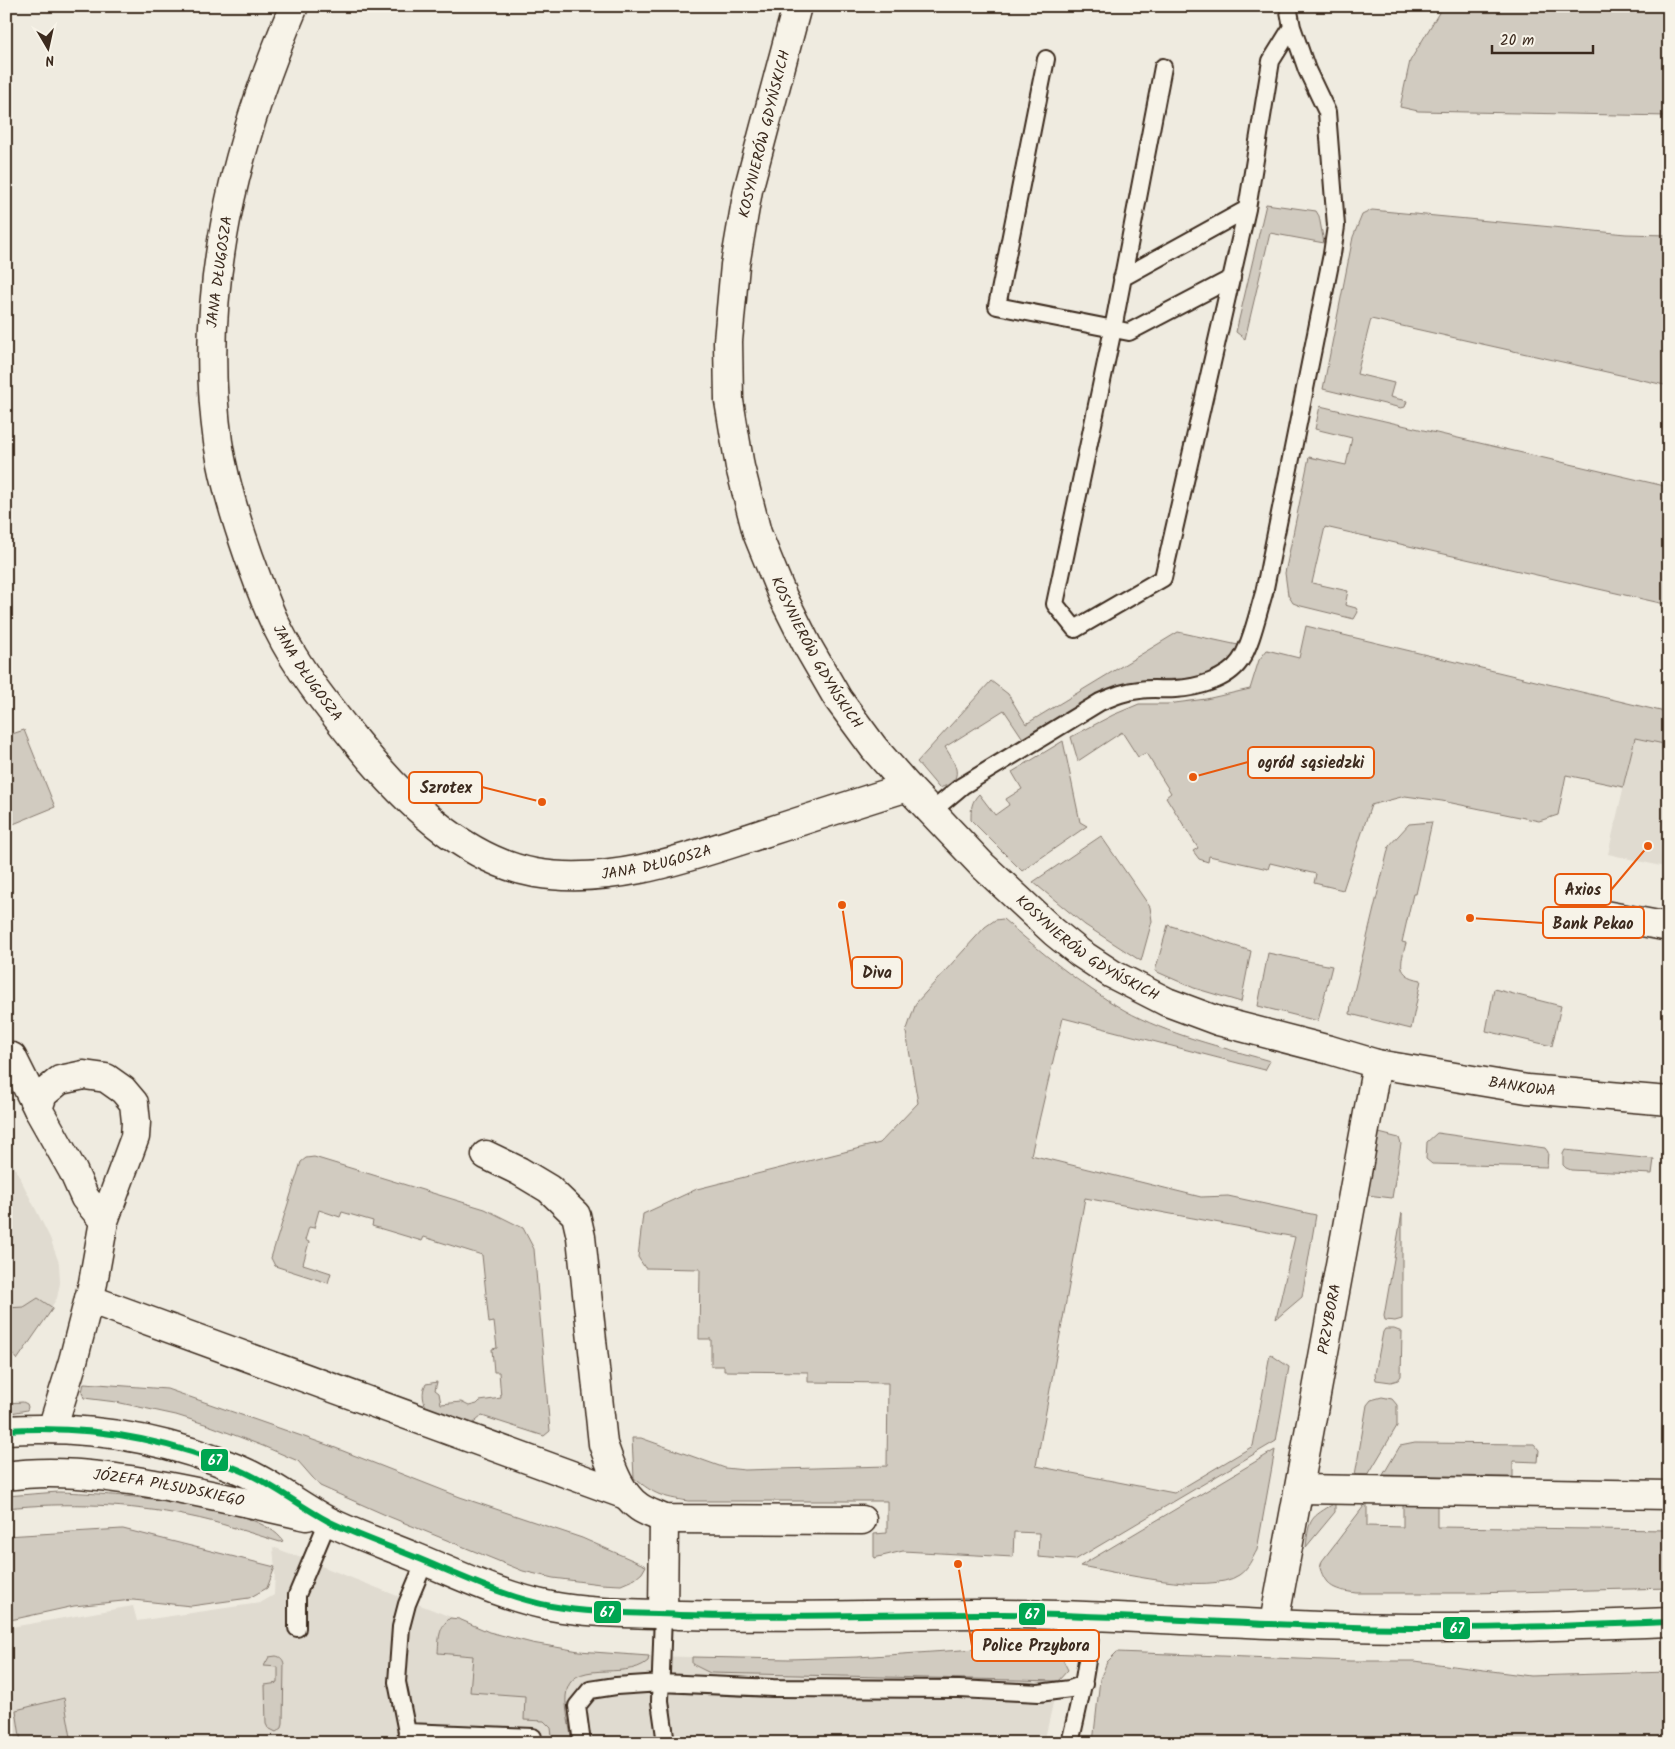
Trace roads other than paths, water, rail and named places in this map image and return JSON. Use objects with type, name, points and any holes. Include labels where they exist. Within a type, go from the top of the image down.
[{"type":"street","name":"JANA DŁUGOSZA","points":[[294,6],[263,80],[236,174],[218,260],[214,296],[211,376],[218,445],[225,480],[244,542],[263,594],[278,629],[303,671],[354,739],[388,780],[414,806],[472,848],[492,859],[521,870],[555,876],[585,876],[633,870],[685,859],[908,787]]},
{"type":"street","name":"KOSYNIERÓW GDYŃSKICH","points":[[797,6],[748,190],[735,265],[728,341],[729,401],[740,467],[756,533],[783,597],[808,647],[838,699],[874,748],[908,787],[982,864],[1054,932],[1080,953],[1112,974],[1167,1002],[1218,1021],[1377,1064]]},
{"type":"street","points":[[1594,913],[1669,927]]},
{"type":"street","points":[[12,1057],[85,1198],[104,1221]]},
{"type":"street","name":"BANKOWA","points":[[1377,1064],[1527,1089],[1669,1101]]},
{"type":"street","name":"PRZYBORA","points":[[1274,1624],[1377,1064]]},
{"type":"street","points":[[38,1109],[43,1094],[60,1080],[84,1075],[106,1078],[123,1090],[134,1103],[136,1122],[136,1137],[104,1221],[89,1299],[52,1429]]},
{"type":"street","points":[[486,1156],[519,1171],[549,1189],[576,1215],[581,1237],[602,1444],[613,1472],[626,1495],[640,1508],[664,1519],[862,1520]]},
{"type":"street","points":[[89,1299],[626,1495]]},
{"type":"street","name":"JÓZEFA PIŁSUDSKIEGO","points":[[6,1430],[52,1429],[127,1436],[195,1453],[258,1478],[328,1521],[509,1594],[568,1609],[742,1616],[998,1614],[1091,1616],[1352,1627],[1444,1628],[1669,1622]]},
{"type":"street","name":"JÓZEFA PIŁSUDSKIEGO","points":[[6,1476],[56,1473],[110,1477],[184,1490],[328,1521]]},
{"type":"street","points":[[1299,1489],[1669,1494]]},
{"type":"street","points":[[663,1614],[664,1519]]},
{"type":"lane","points":[[931,812],[962,786],[1100,702],[1118,694],[1156,688],[1175,689],[1196,686],[1214,680],[1231,671],[1240,661],[1247,646],[1264,593],[1336,226],[1327,112],[1307,70],[1292,26],[1288,6]]},
{"type":"lane","points":[[1163,67],[1113,329],[1055,604],[1075,629],[1162,578],[1232,278],[1246,209],[1271,61],[1292,26]]},
{"type":"lane","points":[[1046,59],[997,306],[1129,332],[1232,278]]},
{"type":"lane","points":[[1122,278],[1246,209]]},
{"type":"lane","points":[[297,1628],[297,1595],[328,1521]]},
{"type":"lane","points":[[425,1561],[407,1604],[401,1627],[397,1682],[407,1738],[533,1738]]},
{"type":"lane","points":[[663,1614],[660,1702],[666,1743]]},
{"type":"lane","points":[[1070,1743],[1084,1684],[1090,1641],[1091,1616]]},
{"type":"lane","points":[[582,1743],[577,1706],[590,1690],[616,1686],[661,1683],[773,1688],[959,1689],[1039,1693],[1070,1689],[1084,1684]]},
{"type":"place","name":"ogród sąsiedzki","points":[[1193,777]]},
{"type":"place","name":"Szrotex","points":[[542,802]]},
{"type":"place","name":"Axios","points":[[1648,846]]},
{"type":"place","name":"Diva","points":[[842,905]]},
{"type":"place","name":"Bank Pekao","points":[[1470,918]]},
{"type":"place","name":"Police Przybora","points":[[958,1564]]}]
